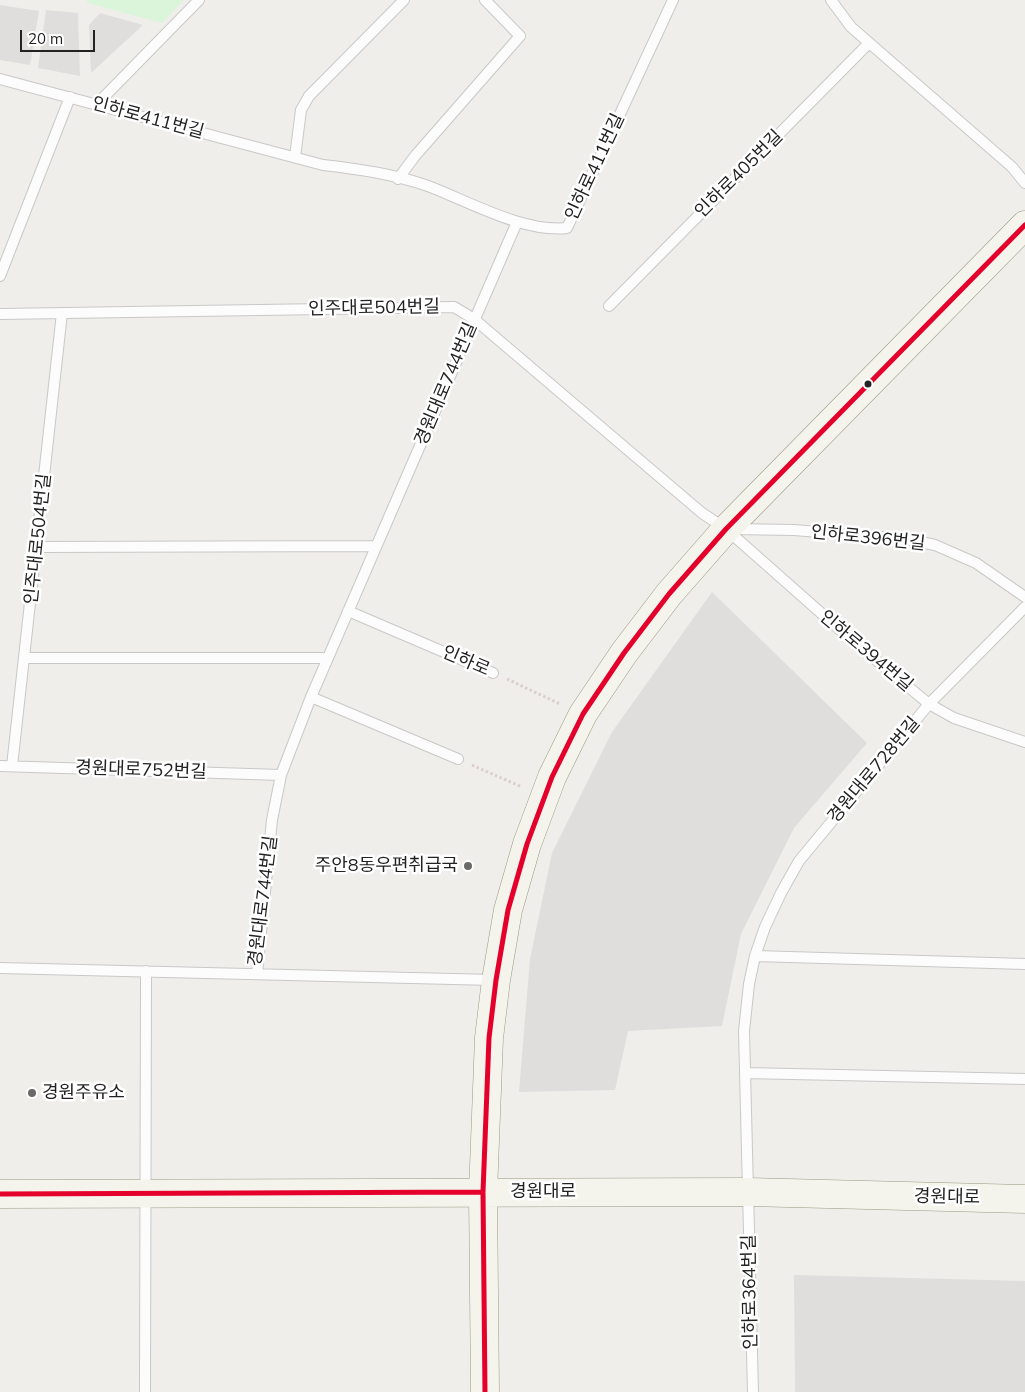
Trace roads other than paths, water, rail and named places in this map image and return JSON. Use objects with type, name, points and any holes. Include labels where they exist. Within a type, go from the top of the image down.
[{"type":"main road","points":[[485,1392],[483,1192],[489,1038],[496,980],[508,910],[526,844],[552,777],[583,714],[624,653],[669,594],[726,529],[1025,225]]},
{"type":"main road","name":"경원대로","points":[[0,1194],[748,1192],[1025,1198]]},
{"type":"lane","points":[[97,104],[200,0]]},
{"type":"lane","points":[[295,157],[301,110],[309,96],[404,0]]},
{"type":"lane","points":[[398,179],[415,156],[520,36],[485,0]]},
{"type":"lane","name":"인하로411번길","points":[[0,79],[323,165],[366,170],[426,186],[517,222],[556,229],[567,228],[673,0]]},
{"type":"lane","points":[[831,0],[851,27],[1012,167],[1025,183]]},
{"type":"lane","name":"인하로405번길","points":[[609,306],[869,43]]},
{"type":"lane","points":[[0,276],[70,97]]},
{"type":"lane","name":"경원대로744번길","points":[[0,968],[256,974],[272,820],[281,775],[311,697],[517,222]]},
{"type":"lane","name":"인주대로504번길","points":[[0,314],[454,307],[474,319],[702,513],[726,529]]},
{"type":"lane","name":"인주대로504번길","points":[[12,766],[62,312]]},
{"type":"lane","name":"인하로396번길","points":[[726,529],[794,530],[896,538],[935,545],[976,563],[1025,597]]},
{"type":"lane","name":"인하로394번길","points":[[726,529],[847,636],[929,704],[954,718],[1025,742]]},
{"type":"lane","points":[[37,546],[376,546]]},
{"type":"lane","name":"경원대로728번길","points":[[748,1192],[744,1031],[749,984],[755,956],[765,926],[799,861],[929,704],[1025,607]]},
{"type":"lane","name":"인하로","points":[[348,611],[492,673]]},
{"type":"lane","points":[[25,658],[328,658]]},
{"type":"lane","points":[[311,697],[458,759]]},
{"type":"lane","name":"경원대로752번길","points":[[0,766],[281,775]]},
{"type":"lane","points":[[755,956],[1025,964]]},
{"type":"lane","points":[[145,1392],[146,971]]},
{"type":"lane","points":[[256,974],[496,980]]},
{"type":"lane","points":[[745,1073],[1025,1079]]},
{"type":"lane","name":"인하로364번길","points":[[748,1192],[752,1392]]},
{"type":"place","name":"주안8동우편취급국","points":[[468,866]]},
{"type":"place","name":"경원주유소","points":[[32,1093]]}]
